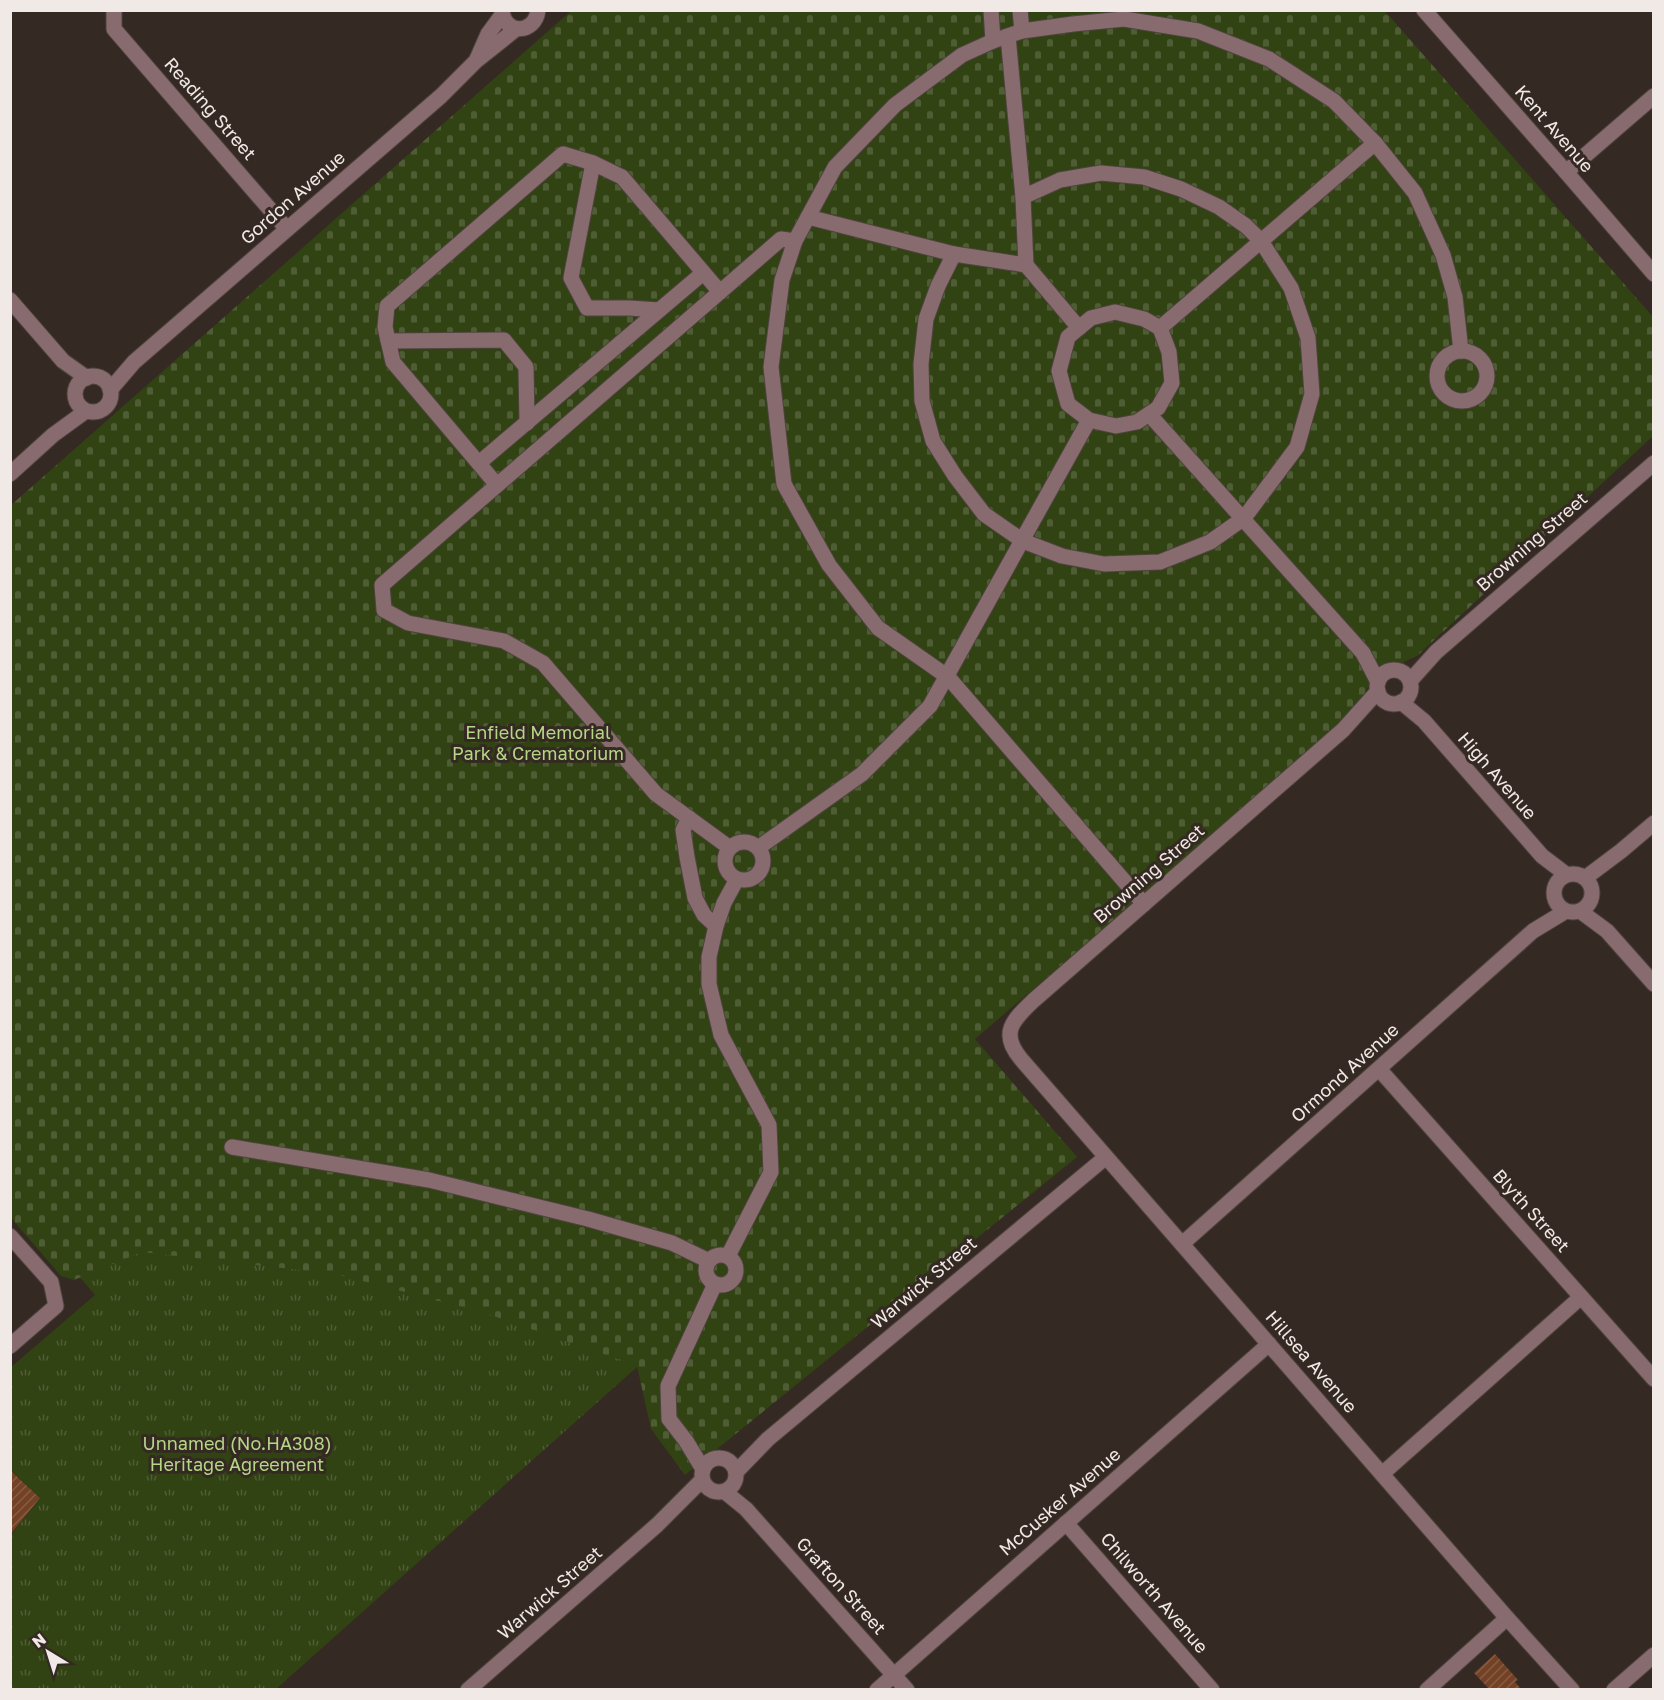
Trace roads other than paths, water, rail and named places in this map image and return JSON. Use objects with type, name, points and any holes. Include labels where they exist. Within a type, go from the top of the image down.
[{"type":"street","name":"Reading Street","points":[[114,10],[114,29],[287,229]]},
{"type":"street","name":"Gordon Avenue","points":[[107,385],[441,96],[476,61],[516,29],[531,25],[535,21],[538,10]]},
{"type":"street","points":[[991,10],[993,41]]},
{"type":"street","points":[[1020,10],[1015,34],[1026,265],[1079,328]]},
{"type":"street","name":"Kent Avenue","points":[[1424,10],[1653,274]]},
{"type":"street","name":"Gordon Avenue","points":[[476,61],[488,34],[502,13]]},
{"type":"street","points":[[502,13],[507,24],[516,29]]},
{"type":"street","points":[[1144,904],[948,677],[878,628],[829,565],[784,484],[771,367],[782,280],[795,241],[835,166],[895,105],[962,56],[993,41],[1015,34],[1073,24],[1124,19],[1198,31],[1269,59],[1334,101],[1375,143],[1415,193],[1443,255],[1455,297],[1461,351]]},
{"type":"street","points":[[1566,172],[1653,96]]},
{"type":"street","points":[[1160,328],[1375,143]]},
{"type":"street","points":[[497,485],[393,362],[385,327],[387,306],[563,154],[593,163],[622,177],[720,292]]},
{"type":"street","points":[[593,163],[571,278],[586,308],[660,310]]},
{"type":"street","points":[[954,254],[938,286],[926,320],[921,364],[922,401],[933,441],[955,476],[984,514],[1023,541],[1062,556],[1104,564],[1160,562],[1210,542],[1244,518],[1297,447],[1312,394],[1308,338],[1291,288],[1261,241],[1246,226],[1219,207],[1181,189],[1144,177],[1101,172],[1060,180],[1023,197]]},
{"type":"street","points":[[808,217],[954,254],[1026,265]]},
{"type":"street","points":[[730,848],[656,794],[543,663],[504,641],[408,623],[384,610],[382,585],[782,238],[795,241]]},
{"type":"street","points":[[479,464],[704,273]]},
{"type":"street","points":[[10,300],[63,361],[81,394],[93,412],[105,408],[109,402],[107,385],[95,376],[81,394],[53,435],[10,474]]},
{"type":"street","points":[[1115,312],[1144,319],[1160,328],[1169,352],[1172,383],[1158,408],[1137,422],[1116,426],[1089,420],[1068,404],[1059,371],[1068,337],[1079,328],[1091,318],[1115,312]]},
{"type":"street","points":[[388,341],[504,340],[526,367],[527,423]]},
{"type":"street","name":"High Avenue","points":[[1149,414],[1395,687],[1575,896]]},
{"type":"street","points":[[758,848],[862,774],[930,706],[1089,420]]},
{"type":"street","name":"Browning Street","points":[[1021,1059],[1012,1049],[1009,1032],[1016,1018],[1343,730],[1653,463]]},
{"type":"street","points":[[689,818],[683,830],[695,898],[704,915],[716,926]]},
{"type":"street","name":"Ormond Avenue","points":[[1182,1244],[1575,896],[1653,823]]},
{"type":"street","points":[[746,842],[758,848],[763,859],[760,872],[749,879],[737,879],[729,873],[725,865],[730,848],[737,843],[746,842]]},
{"type":"street","name":"High Avenue","points":[[1542,856],[1567,875],[1560,879],[1653,984]]},
{"type":"street","points":[[728,1256],[771,1172],[770,1125],[721,1035],[709,984],[709,957],[716,926],[724,903],[737,879]]},
{"type":"street","name":"Hillsea Avenue","points":[[1021,1059],[1507,1618],[1572,1689]]},
{"type":"street","name":"Blyth Street","points":[[1379,1069],[1653,1379]]},
{"type":"street","points":[[232,1148],[429,1180],[588,1219],[672,1243],[709,1261]]},
{"type":"street","name":"Warwick Street","points":[[732,1477],[768,1439],[1106,1156]]},
{"type":"street","points":[[10,1236],[51,1282],[56,1306],[10,1346]]},
{"type":"street","points":[[718,1255],[728,1256],[736,1264],[735,1276],[727,1284],[715,1284],[708,1278],[706,1269],[709,1261],[718,1255]]},
{"type":"street","points":[[706,1474],[724,1458],[732,1477],[719,1493],[706,1474],[686,1441],[669,1419],[668,1386],[715,1284]]},
{"type":"street","points":[[1382,1474],[1581,1297]]},
{"type":"street","name":"McCusker Avenue","points":[[877,1689],[1269,1344]]},
{"type":"street","name":"Warwick Street","points":[[468,1689],[657,1525],[706,1474]]},
{"type":"street","name":"Grafton Street","points":[[732,1477],[746,1509],[907,1689]]},
{"type":"street","name":"Chilworth Avenue","points":[[1066,1523],[1212,1689]]},
{"type":"street","points":[[1427,1689],[1507,1618]]},
{"type":"street","points":[[1614,1689],[1653,1655]]},
{"type":"park label","name":"Enfield Memorial Park & Crematorium","points":[[538,743]]},
{"type":"park label","name":"Unnamed (No.HA308) Heritage Agreement","points":[[237,1454]]}]
